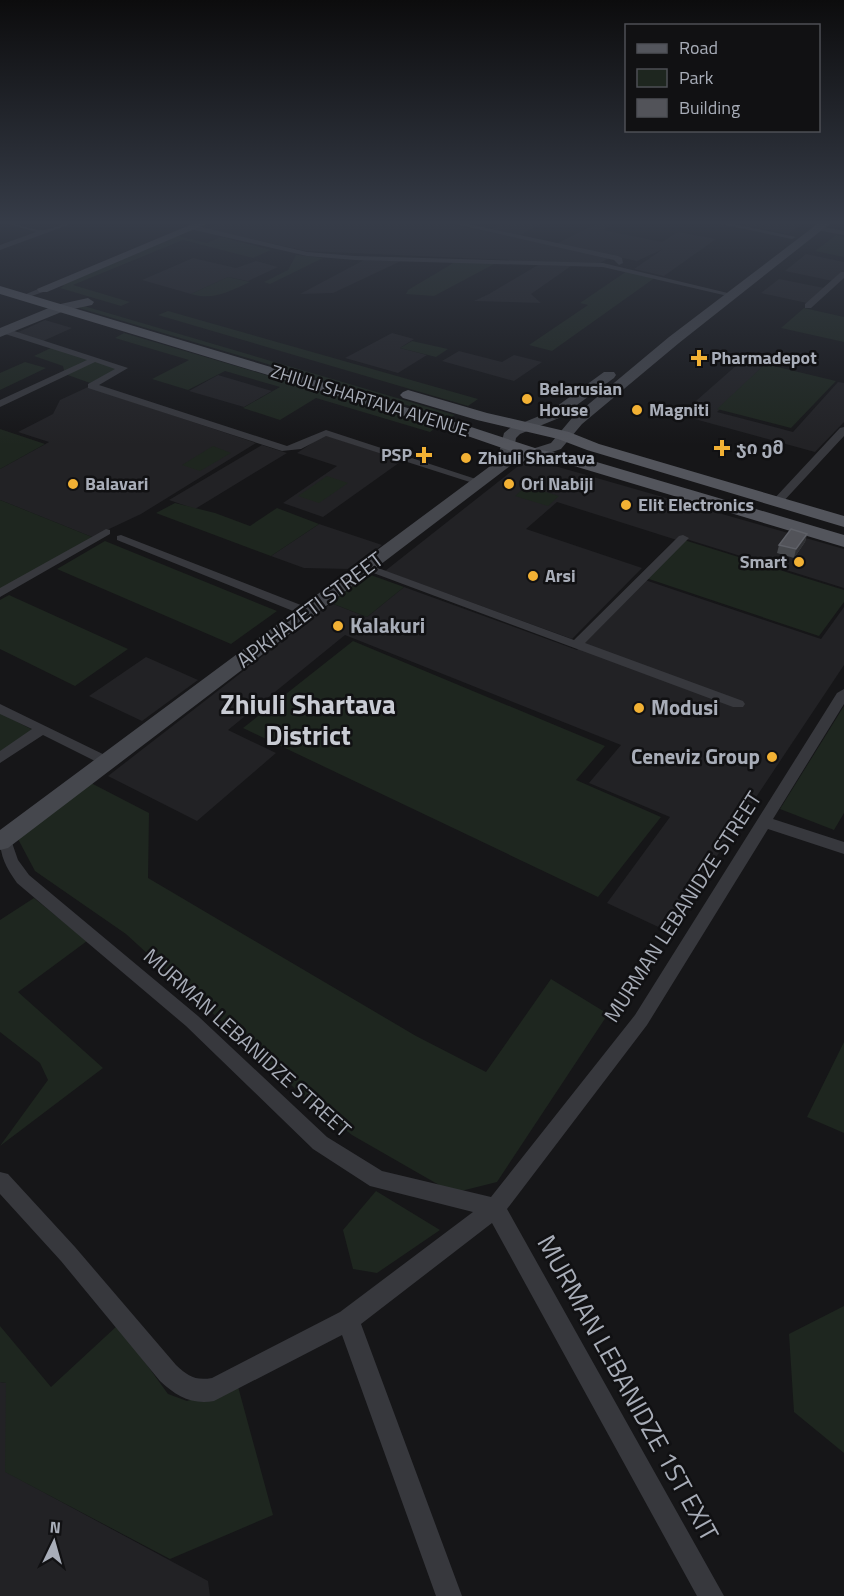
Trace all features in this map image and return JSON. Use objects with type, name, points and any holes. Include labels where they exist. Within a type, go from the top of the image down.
[{"type":"main road","name":"ZHIULI SHARTAVA AVENUE","points":[[55,296],[64,302],[452,426],[506,454],[537,454],[606,470],[844,541]]},
{"type":"main road","name":"APKHAZETI STREET","points":[[2,841],[480,482],[506,454],[510,436],[554,415],[721,296]]},
{"type":"main road","points":[[537,454],[556,446],[577,421],[722,296]]},
{"type":"main road","name":"ZHIULI SHARTAVA AVENUE","points":[[23,297],[64,302],[88,302],[205,336]]},
{"type":"main road","points":[[2,332],[64,302]]},
{"type":"main road","name":"ZHIULI SHARTAVA AVENUE","points":[[398,392],[483,417],[563,435],[618,454],[844,522]]},
{"type":"main road","points":[[577,421],[618,454]]},
{"type":"street","points":[[808,306],[819,296]]},
{"type":"street","points":[[2,332],[123,368],[91,386],[286,449],[294,449],[320,433],[326,433],[480,482]]},
{"type":"street","points":[[0,404],[95,358]]},
{"type":"street","points":[[777,502],[844,430]]},
{"type":"street","points":[[0,593],[106,532]]},
{"type":"street","points":[[121,538],[307,612]]},
{"type":"street","points":[[576,645],[683,538]]},
{"type":"street","points":[[366,568],[738,704]]},
{"type":"street","name":"MURMAN LEBANIDZE STREET","points":[[2,841],[11,862],[23,879],[192,1021],[320,1143],[377,1179],[495,1208],[641,1020],[844,693]]},
{"type":"street","points":[[0,708],[108,762]]},
{"type":"street","points":[[0,758],[42,729]]},
{"type":"street","points":[[765,822],[844,848]]},
{"type":"street","points":[[1,1181],[68,1254],[168,1373],[188,1390],[200,1392],[214,1389],[348,1320],[495,1208]]},
{"type":"street","name":"MURMAN LEBANIDZE 1ST EXIT","points":[[495,1208],[711,1596]]},
{"type":"street","points":[[348,1320],[450,1596]]},
{"type":"shaded area","points":[[484,296],[534,296],[541,303],[474,301]]},
{"type":"shaded area","points":[[777,296],[814,296],[807,303]]},
{"type":"shaded area","points":[[45,320],[72,328],[41,342],[14,334]]},
{"type":"shaded area","points":[[392,333],[414,339],[400,348],[427,355],[398,373],[345,358]]},
{"type":"shaded area","points":[[459,351],[502,362],[514,355],[542,362],[514,381],[442,361]]},
{"type":"shaded area","points":[[732,356],[765,364],[717,412],[793,432],[838,382],[844,383],[844,422],[815,452],[680,415],[738,364]]},
{"type":"shaded area","points":[[218,375],[272,391],[244,407],[189,391]]},
{"type":"shaded area","points":[[88,387],[256,443],[141,514],[92,537],[0,500],[0,469],[49,442],[18,432],[53,414],[60,400]]},
{"type":"shaded area","points":[[324,435],[403,460],[323,517],[283,503],[337,466],[297,453]]},
{"type":"shaded area","points":[[262,445],[287,453],[195,509],[169,500]]},
{"type":"shaded area","points":[[534,460],[844,549],[844,588],[683,538],[680,541],[557,502],[526,529],[642,568],[572,639],[385,571],[522,463]]},
{"type":"shaded area","points":[[319,524],[382,545],[350,569],[304,568],[271,556]]},
{"type":"shaded area","points":[[645,580],[821,639],[844,607],[844,665],[667,931],[607,903],[670,817],[589,783],[621,745],[345,635],[228,730],[276,753],[197,821],[108,776],[331,603],[367,617],[404,587],[577,650]]},
{"type":"shaded area","points":[[146,657],[198,680],[142,721],[89,696]]},
{"type":"shaded area","points":[[0,1382],[6,1383],[6,1472],[208,1581],[210,1596],[0,1596]]},
{"type":"green space","points":[[89,296],[111,296],[130,302],[121,306]]},
{"type":"green space","points":[[590,296],[629,296],[552,351],[529,345],[588,305],[580,303]]},
{"type":"green space","points":[[84,306],[455,415],[450,418],[79,308]]},
{"type":"green space","points":[[804,308],[844,317],[844,342],[781,328]]},
{"type":"green space","points":[[168,311],[478,399],[468,406],[158,315]]},
{"type":"green space","points":[[124,333],[438,426],[430,432],[316,398],[280,420],[243,408],[280,387],[225,371],[188,390],[152,379],[189,360],[115,338]]},
{"type":"green space","points":[[412,341],[448,349],[436,357],[400,348]]},
{"type":"green space","points":[[53,347],[116,366],[116,370],[90,383],[65,374],[63,366],[34,356]]},
{"type":"green space","points":[[25,362],[46,368],[0,390],[0,373]]},
{"type":"green space","points":[[765,364],[836,381],[791,428],[717,409]]},
{"type":"green space","points":[[0,429],[45,444],[0,469]]},
{"type":"green space","points":[[213,446],[231,453],[200,471],[182,465]]},
{"type":"green space","points":[[327,476],[348,483],[319,503],[298,496]]},
{"type":"green space","points":[[526,486],[559,496],[548,506],[515,496]]},
{"type":"green space","points":[[0,500],[10,504],[92,537],[0,590]]},
{"type":"green space","points":[[175,503],[215,513],[250,526],[277,508],[319,524],[271,556],[156,513]]},
{"type":"green space","points":[[684,540],[844,590],[844,602],[819,636],[646,578]]},
{"type":"green space","points":[[105,541],[277,611],[231,644],[57,569]]},
{"type":"green space","points":[[368,574],[404,587],[367,617],[331,603]]},
{"type":"green space","points":[[9,595],[128,649],[75,686],[0,649],[0,600]]},
{"type":"green space","points":[[353,641],[605,746],[576,780],[661,817],[598,897],[243,728]]},
{"type":"green space","points":[[844,706],[844,813],[834,830],[780,809]]},
{"type":"green space","points":[[0,713],[33,730],[0,753]]},
{"type":"green space","points":[[91,783],[149,813],[148,878],[416,1036],[486,1072],[551,979],[608,1014],[497,1182],[453,1193],[352,1135],[313,1105],[126,934],[35,871],[18,839]]},
{"type":"green space","points":[[34,898],[87,941],[18,992],[103,1068],[0,1146],[48,1080],[40,1063],[0,1032],[0,920]]},
{"type":"green space","points":[[844,1042],[844,1133],[807,1117]]},
{"type":"green space","points":[[376,1191],[440,1230],[377,1273],[353,1269],[343,1230]]},
{"type":"green space","points":[[844,1306],[844,1453],[794,1412],[789,1334]]},
{"type":"green space","points":[[118,1325],[168,1394],[187,1401],[237,1383],[273,1515],[170,1559],[5,1472],[6,1383],[0,1382],[0,1326],[51,1387]]},
{"type":"building","points":[[791,529],[807,534],[796,549],[779,545]]},
{"type":"place","name":"Pharmadepot","points":[[699,358]]},
{"type":"place","name":"Belarusian House","points":[[527,399]]},
{"type":"place","name":"Magniti","points":[[637,410]]},
{"type":"place","name":"ჯი ემ","points":[[722,448]]},
{"type":"place","name":"PSP","points":[[424,455]]},
{"type":"place","name":"Zhiuli Shartava","points":[[466,458]]},
{"type":"place","name":"Balavari","points":[[73,484]]},
{"type":"place","name":"Ori Nabiji","points":[[509,484]]},
{"type":"place","name":"Elit Electronics","points":[[626,505]]},
{"type":"place","name":"Smart","points":[[799,562]]},
{"type":"place","name":"Arsi","points":[[533,576]]},
{"type":"place","name":"Kalakuri","points":[[338,626]]},
{"type":"place","name":"Modusi","points":[[639,708]]},
{"type":"place","name":"Ceneviz Group","points":[[772,757]]},
{"type":"district","name":"Zhiuli Shartava District","points":[[308,720]]}]
